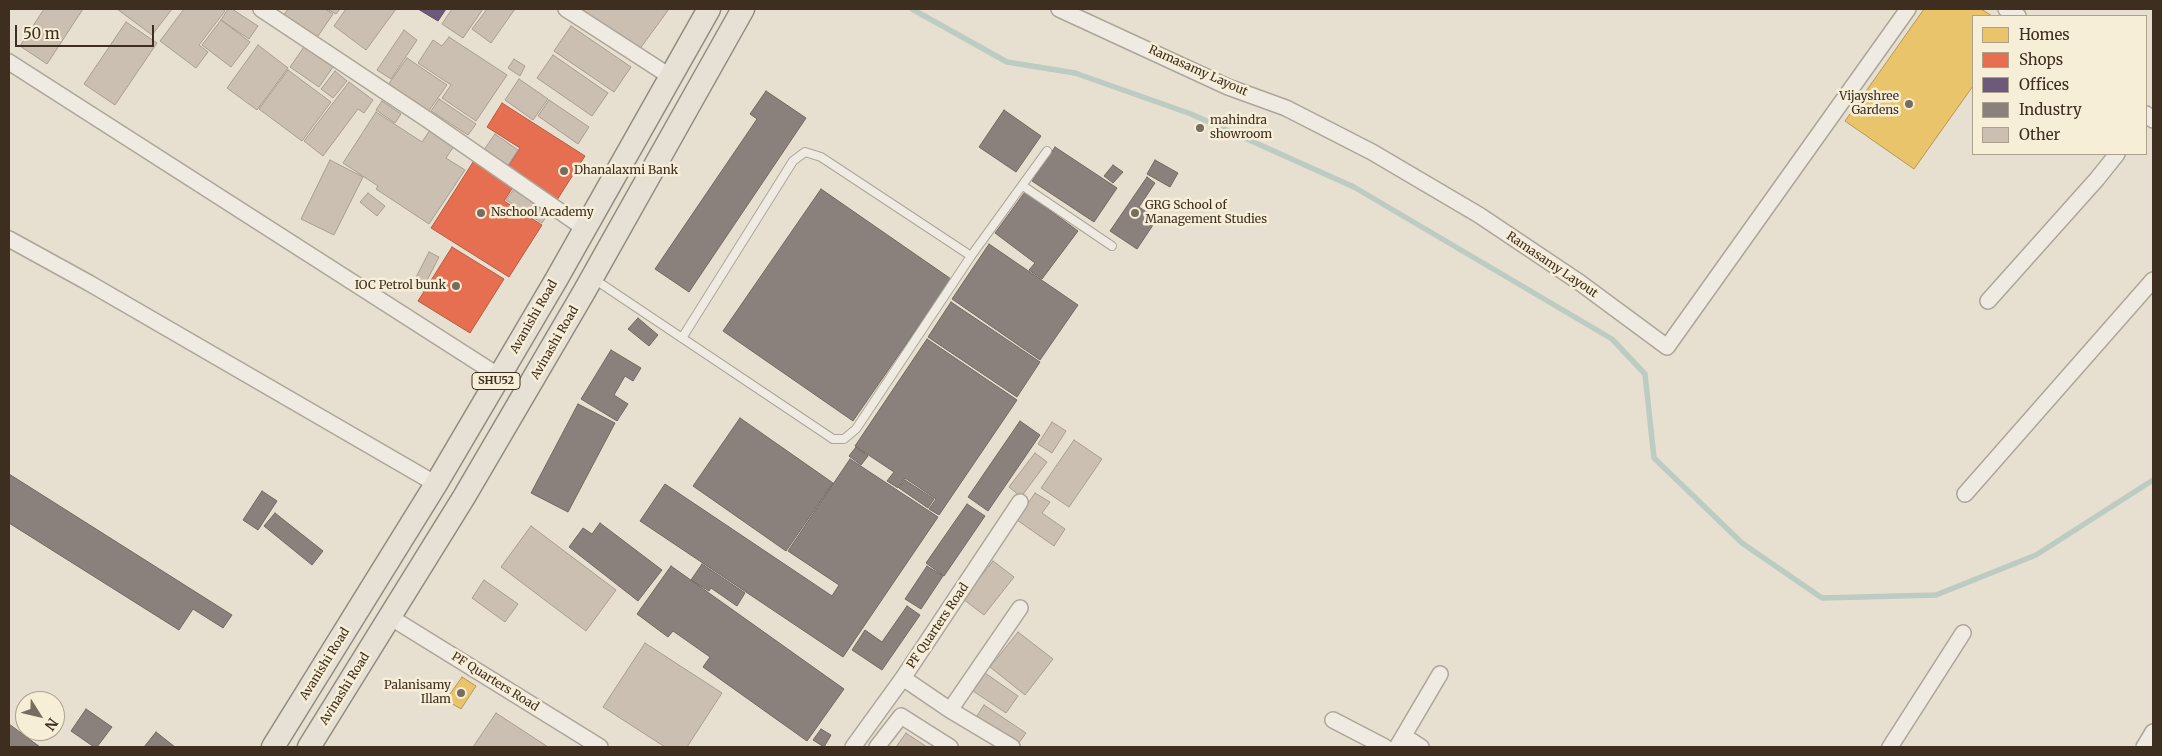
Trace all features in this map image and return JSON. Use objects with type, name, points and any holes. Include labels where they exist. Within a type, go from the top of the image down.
[{"type":"main road","name":"Avanishi Road","points":[[273,747],[436,484],[500,376],[709,9]]},
{"type":"main road","name":"Avinashi Road","points":[[309,747],[464,497],[592,278],[743,9]]},
{"type":"street","points":[[261,9],[428,120],[584,228]]},
{"type":"street","points":[[566,9],[671,77]]},
{"type":"street","name":"Ramasamy Layout","points":[[1059,9],[1228,86],[1286,108],[1323,125],[1372,152],[1479,215],[1579,282],[1667,347],[1908,9]]},
{"type":"street","points":[[9,62],[500,376]]},
{"type":"street","points":[[1988,301],[2116,155]]},
{"type":"street","points":[[9,240],[89,283],[436,484]]},
{"type":"street","points":[[1965,494],[2153,280]]},
{"type":"street","name":"PF Quarters Road","points":[[853,747],[903,678],[1020,502]]},
{"type":"street","points":[[950,710],[1020,608]]},
{"type":"street","name":"PF Quarters Road","points":[[390,617],[600,747]]},
{"type":"street","points":[[1890,747],[1963,633]]},
{"type":"street","points":[[1421,747],[1400,742],[1440,674]]},
{"type":"street","points":[[903,678],[950,710],[1012,747]]},
{"type":"street","points":[[877,747],[900,716],[950,747]]},
{"type":"street","points":[[1333,720],[1386,747]]},
{"type":"street","points":[[2144,747],[2153,732]]},
{"type":"lane","points":[[592,278],[833,439],[844,439],[856,429],[971,256],[1047,151]]},
{"type":"lane","points":[[682,338],[793,161],[805,152],[821,157],[971,256]]},
{"type":"lane","points":[[1023,186],[1112,246]]},
{"type":"building: Homes","name":"Vijayshree Gardens","points":[[1924,9],[1981,9],[1990,15],[1972,15],[1972,87],[1914,169],[1845,121]]},
{"type":"building: Homes","name":"Palanisamy Illam","points":[[462,677],[476,686],[461,709],[446,700]]},
{"type":"building: Shops","points":[[502,103],[585,156],[557,200],[507,168],[520,148],[487,127]]},
{"type":"building: Shops","name":"Nschool Academy","points":[[475,159],[515,184],[504,201],[542,225],[509,277],[431,228]]},
{"type":"building: Shops","points":[[452,247],[504,279],[470,333],[418,301]]},
{"type":"building: Offices","points":[[418,9],[446,9],[438,21]]},
{"type":"building: Industry","points":[[766,91],[806,118],[689,292],[655,269],[757,119],[750,114]]},
{"type":"building: Industry","points":[[1004,110],[1041,136],[1016,172],[979,147]]},
{"type":"building: Industry","points":[[1055,147],[1117,188],[1094,222],[1032,181]]},
{"type":"building: Industry","points":[[1155,160],[1178,173],[1170,187],[1147,174]]},
{"type":"building: Industry","points":[[1113,165],[1123,172],[1113,183],[1104,176]]},
{"type":"building: Industry","name":"GRG School of Management Studies","points":[[1147,177],[1155,183],[1139,207],[1157,219],[1137,249],[1110,231]]},
{"type":"building: Industry","points":[[821,189],[951,279],[853,421],[723,331]]},
{"type":"building: Industry","points":[[1025,192],[1078,231],[1042,279],[1029,270],[1035,263],[995,233]]},
{"type":"building: Industry","points":[[989,244],[1078,305],[1040,360],[952,299]]},
{"type":"building: Industry","points":[[951,302],[1040,362],[1017,397],[928,337]]},
{"type":"building: Industry","points":[[638,318],[658,335],[649,346],[628,329]]},
{"type":"building: Industry","points":[[927,339],[1017,400],[939,515],[929,509],[936,499],[905,478],[898,488],[887,481],[894,472],[855,446]]},
{"type":"building: Industry","points":[[611,350],[641,368],[633,381],[625,376],[614,395],[628,404],[617,421],[581,399]]},
{"type":"building: Industry","points":[[578,404],[615,423],[568,512],[531,493]]},
{"type":"building: Industry","points":[[740,418],[833,483],[786,551],[693,486]]},
{"type":"building: Industry","points":[[1020,421],[1040,435],[988,511],[968,497]]},
{"type":"building: Industry","points":[[856,447],[868,456],[861,465],[849,456]]},
{"type":"building: Industry","points":[[850,459],[938,517],[843,657],[640,521],[665,484],[832,596],[839,585],[788,551]]},
{"type":"building: Industry","points":[[9,474],[232,615],[223,628],[193,609],[179,630],[9,523]]},
{"type":"building: Industry","points":[[905,480],[934,499],[928,508],[899,488]]},
{"type":"building: Industry","points":[[262,491],[277,501],[258,530],[243,520]]},
{"type":"building: Industry","points":[[967,504],[985,516],[944,576],[926,563]]},
{"type":"building: Industry","points":[[275,513],[323,551],[312,565],[264,526]]},
{"type":"building: Industry","points":[[600,523],[662,570],[638,601],[569,547],[583,528],[592,534]]},
{"type":"building: Industry","points":[[702,564],[745,593],[737,606],[711,588],[709,591],[691,580]]},
{"type":"building: Industry","points":[[671,566],[844,689],[807,741],[703,667],[710,657],[673,631],[668,637],[637,614]]},
{"type":"building: Industry","points":[[927,566],[943,576],[921,609],[905,599]]},
{"type":"building: Industry","points":[[907,606],[920,615],[882,670],[852,650],[865,630],[882,642]]},
{"type":"building: Industry","points":[[86,709],[112,727],[97,747],[94,747],[71,731]]},
{"type":"building: Industry","points":[[9,724],[15,728],[15,741],[32,741],[40,747],[9,747]]},
{"type":"building: Industry","points":[[821,729],[831,735],[824,747],[813,740]]},
{"type":"building: Industry","points":[[156,732],[175,747],[144,747]]},
{"type":"building: Other","points":[[44,9],[83,9],[47,64],[20,46]]},
{"type":"building: Other","points":[[117,9],[172,9],[152,35]]},
{"type":"building: Other","points":[[184,9],[222,9],[225,11],[199,45],[208,52],[196,68],[160,41]]},
{"type":"building: Other","points":[[228,9],[232,9],[258,26],[249,39],[221,20]]},
{"type":"building: Other","points":[[288,9],[325,9],[333,14],[316,39],[283,16]]},
{"type":"building: Other","points":[[327,9],[340,9],[336,14]]},
{"type":"building: Other","points":[[346,9],[396,9],[366,50],[334,26]]},
{"type":"building: Other","points":[[452,9],[483,9],[463,38],[442,24]]},
{"type":"building: Other","points":[[487,9],[515,9],[491,43],[472,29]]},
{"type":"building: Other","points":[[581,9],[669,9],[639,50]]},
{"type":"building: Other","points":[[221,20],[250,42],[231,67],[202,45]]},
{"type":"building: Other","points":[[126,22],[157,43],[115,105],[84,84]]},
{"type":"building: Other","points":[[571,26],[631,67],[614,92],[554,51]]},
{"type":"building: Other","points":[[404,30],[417,40],[391,79],[377,70]]},
{"type":"building: Other","points":[[449,37],[507,75],[476,121],[442,98],[451,85],[418,63],[433,40],[442,46]]},
{"type":"building: Other","points":[[258,45],[288,68],[257,110],[227,88]]},
{"type":"building: Other","points":[[304,47],[333,67],[319,87],[290,67]]},
{"type":"building: Other","points":[[553,55],[608,93],[592,116],[537,78]]},
{"type":"building: Other","points":[[407,58],[447,85],[428,112],[388,85]]},
{"type":"building: Other","points":[[514,59],[525,66],[520,76],[508,68]]},
{"type":"building: Other","points":[[288,70],[331,102],[302,141],[259,109]]},
{"type":"building: Other","points":[[335,71],[347,81],[333,98],[321,89]]},
{"type":"building: Other","points":[[519,79],[548,99],[533,120],[505,100]]},
{"type":"building: Other","points":[[349,82],[373,100],[364,113],[358,109],[323,156],[304,141]]},
{"type":"building: Other","points":[[439,99],[476,124],[468,135],[431,111]]},
{"type":"building: Other","points":[[549,100],[589,127],[578,144],[538,116]]},
{"type":"building: Other","points":[[382,101],[401,114],[395,123],[376,110]]},
{"type":"building: Other","points":[[376,112],[422,142],[430,130],[454,146],[446,158],[465,170],[429,224],[376,189],[378,186],[343,163]]},
{"type":"building: Other","points":[[495,134],[518,150],[505,170],[481,154]]},
{"type":"building: Other","points":[[330,160],[363,177],[334,235],[301,219]]},
{"type":"building: Other","points":[[514,189],[549,212],[542,223],[506,200]]},
{"type":"building: Other","points":[[368,193],[385,206],[377,216],[360,202]]},
{"type":"building: Other","points":[[429,252],[439,257],[422,290],[412,285]]},
{"type":"building: Other","points":[[1052,422],[1066,431],[1052,453],[1038,444]]},
{"type":"building: Other","points":[[1074,440],[1102,459],[1069,507],[1041,488]]},
{"type":"building: Other","points":[[1035,453],[1047,462],[1021,497],[1009,487]]},
{"type":"building: Other","points":[[1035,493],[1050,502],[1042,513],[1065,529],[1054,546],[1017,520]]},
{"type":"building: Other","points":[[531,526],[616,590],[586,631],[501,567]]},
{"type":"building: Other","points":[[993,561],[1014,577],[984,615],[963,599]]},
{"type":"building: Other","points":[[484,580],[518,604],[505,622],[472,598]]},
{"type":"building: Other","points":[[1018,632],[1053,659],[1025,695],[990,667]]},
{"type":"building: Other","points":[[645,643],[722,693],[687,747],[665,747],[603,707]]},
{"type":"building: Other","points":[[985,673],[1018,696],[1006,713],[973,691]]},
{"type":"building: Other","points":[[984,705],[1026,733],[1016,747],[975,719]]},
{"type":"building: Other","points":[[496,713],[548,747],[473,747]]},
{"type":"building: Other","points":[[906,733],[927,747],[896,747]]},
{"type":"waterway","points":[[912,9],[1007,62],[1075,73],[1191,114],[1354,187],[1612,339],[1645,374],[1654,458],[1742,543],[1822,598],[1936,595],[2036,555],[2153,480]]},
{"type":"place","name":"Vijayshree Gardens","points":[[1909,104]]},
{"type":"place","name":"mahindra showroom","points":[[1200,128]]},
{"type":"place","name":"Dhanalaxmi Bank","points":[[564,171]]},
{"type":"place","name":"Nschool Academy","points":[[481,213]]},
{"type":"place","name":"GRG School of Management Studies","points":[[1135,213]]},
{"type":"place","name":"IOC Petrol bunk","points":[[456,286]]},
{"type":"place","name":"Palanisamy Illam","points":[[461,693]]}]
